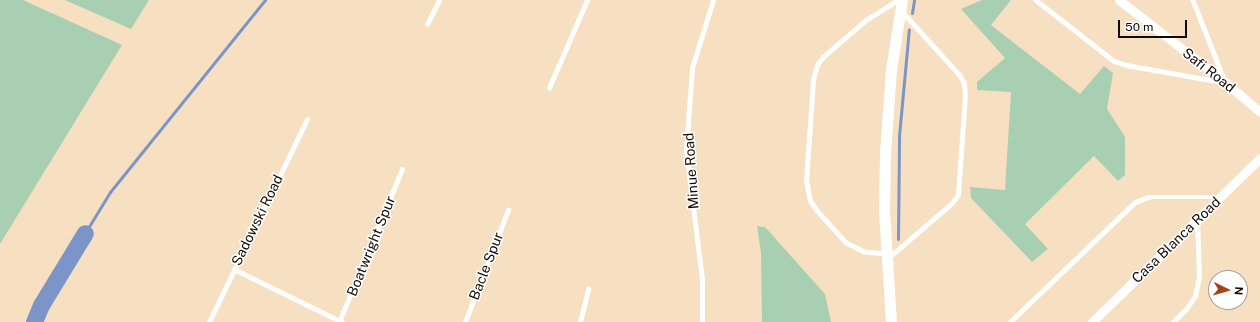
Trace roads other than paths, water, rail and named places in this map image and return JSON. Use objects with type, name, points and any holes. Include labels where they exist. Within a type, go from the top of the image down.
[{"type":"street","name":"Safi Road","points":[[1119,0],[1225,82],[1260,112]]},
{"type":"street","points":[[891,322],[884,211],[885,153],[891,70],[900,3]]},
{"type":"street","name":"Casa Blanca Road","points":[[1092,322],[1260,158]]},
{"type":"lane","points":[[427,24],[439,0]]},
{"type":"lane","points":[[549,88],[587,0]]},
{"type":"lane","name":"Minue Road","points":[[702,322],[702,280],[686,150],[692,68],[713,0]]},
{"type":"lane","points":[[1036,0],[1114,61],[1126,66],[1225,82],[1194,0]]},
{"type":"lane","points":[[900,3],[960,76],[964,84],[965,102],[958,195],[952,203],[886,256],[864,252],[846,243],[817,211],[810,200],[806,181],[813,80],[817,65],[823,57],[866,20],[900,3]]},
{"type":"lane","name":"Sadowski Road","points":[[209,322],[307,119]]},
{"type":"lane","name":"Boatwright Spur","points":[[341,322],[402,169]]},
{"type":"lane","points":[[1010,322],[1135,202],[1149,197],[1220,197]]},
{"type":"lane","name":"Bacle Spur","points":[[465,322],[508,210]]},
{"type":"lane","points":[[1172,322],[1186,309],[1195,296],[1200,277],[1197,219]]},
{"type":"lane","points":[[234,269],[341,322]]},
{"type":"lane","points":[[580,322],[588,289]]},
{"type":"waterway","points":[[85,233],[110,192],[265,0]]},
{"type":"waterway","points":[[912,13],[914,0]]},
{"type":"waterway","points":[[898,239],[899,136],[909,29]]},
{"type":"waterway","points":[[34,322],[41,305],[85,233]]}]
